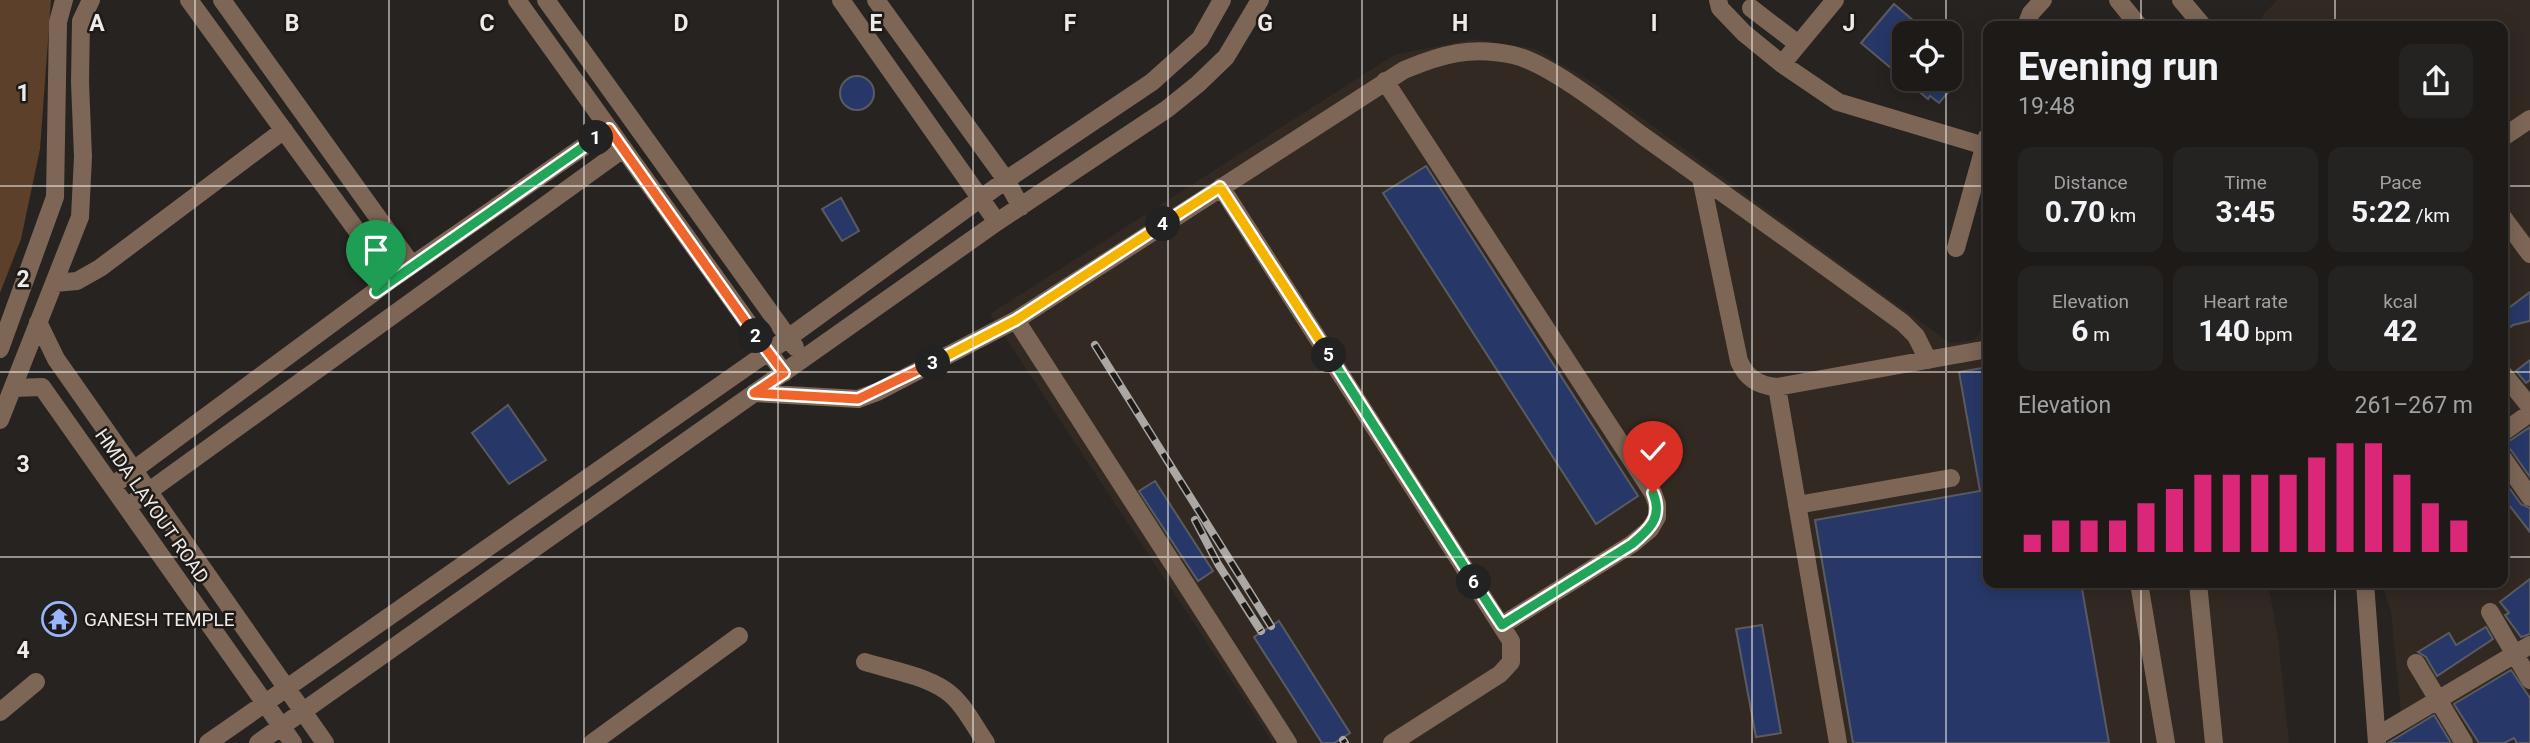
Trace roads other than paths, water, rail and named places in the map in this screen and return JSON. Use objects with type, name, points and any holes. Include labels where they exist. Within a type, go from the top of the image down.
[{"type":"street","points":[[0,349],[55,197],[58,23],[64,0]]},
{"type":"street","points":[[0,421],[80,217],[81,21],[91,0]]},
{"type":"street","points":[[189,0],[392,279]]},
{"type":"street","points":[[222,0],[412,265]]},
{"type":"street","points":[[517,0],[784,373]]},
{"type":"street","points":[[547,0],[804,359]]},
{"type":"street","points":[[841,0],[982,197],[997,222]]},
{"type":"street","points":[[876,0],[1006,180],[1021,207]]},
{"type":"street","points":[[208,743],[788,338],[1006,180],[1152,82],[1200,38],[1222,0]]},
{"type":"street","points":[[258,743],[997,222],[1167,109],[1226,57],[1259,0]]},
{"type":"street","points":[[1718,0],[1720,8],[1744,33],[1782,64],[1838,102],[1983,142]]},
{"type":"street","points":[[1782,64],[1835,0]]},
{"type":"street","points":[[2028,21],[2031,13],[2043,0]]},
{"type":"street","points":[[2118,0],[2135,21]]},
{"type":"street","points":[[2181,0],[2199,21]]},
{"type":"street","points":[[1751,8],[1798,44]]},
{"type":"street","points":[[754,393],[858,399],[877,392],[1016,320],[1385,81],[1430,59],[1455,52],[1483,51],[1515,55],[1543,67],[1903,323],[1916,336],[1928,360]]},
{"type":"street","points":[[1385,81],[1653,493],[1657,505],[1654,524],[1632,544],[1502,625]]},
{"type":"street","points":[[2508,134],[2530,119]]},
{"type":"street","points":[[112,486],[392,279],[609,129]]},
{"type":"street","points":[[55,284],[77,281],[100,268],[284,131]]},
{"type":"street","points":[[127,508],[623,149]]},
{"type":"street","points":[[1956,248],[1983,157]]},
{"type":"street","points":[[1702,178],[1742,369],[1756,382],[1777,387],[1983,350]]},
{"type":"street","points":[[55,197],[82,180]]},
{"type":"street","points":[[1220,187],[1502,625],[1512,645],[1513,659],[1509,666],[1392,743]]},
{"type":"street","points":[[2508,224],[2530,254]]},
{"type":"street","points":[[376,292],[393,313]]},
{"type":"street","points":[[1016,320],[1288,743]]},
{"type":"street","points":[[38,322],[56,359],[325,743]]},
{"type":"street","points":[[2508,380],[2530,410],[2508,428]]},
{"type":"street","name":"HMDA LAYOUT ROAD","points":[[13,388],[42,387],[293,743]]},
{"type":"street","points":[[1777,387],[1838,743]]},
{"type":"street","points":[[2508,466],[2530,497]]},
{"type":"street","points":[[1797,505],[1951,478]]},
{"type":"street","points":[[2140,588],[2166,743]]},
{"type":"street","points":[[2198,588],[2214,743]]},
{"type":"street","points":[[2365,588],[2377,740],[2437,699],[2522,649]]},
{"type":"street","points":[[2490,612],[2522,649],[2530,680]]},
{"type":"street","points":[[592,743],[739,636]]},
{"type":"street","points":[[865,662],[912,676],[945,690],[961,705],[986,743]]},
{"type":"street","points":[[2416,663],[2464,743]]},
{"type":"street","points":[[0,712],[36,682]]},
{"type":"railway","points":[[1095,345],[1271,626]]},
{"type":"railway","points":[[1195,520],[1218,564],[1261,631]]},
{"type":"place","name":"GANESH TEMPLE","points":[[59,619]]}]
